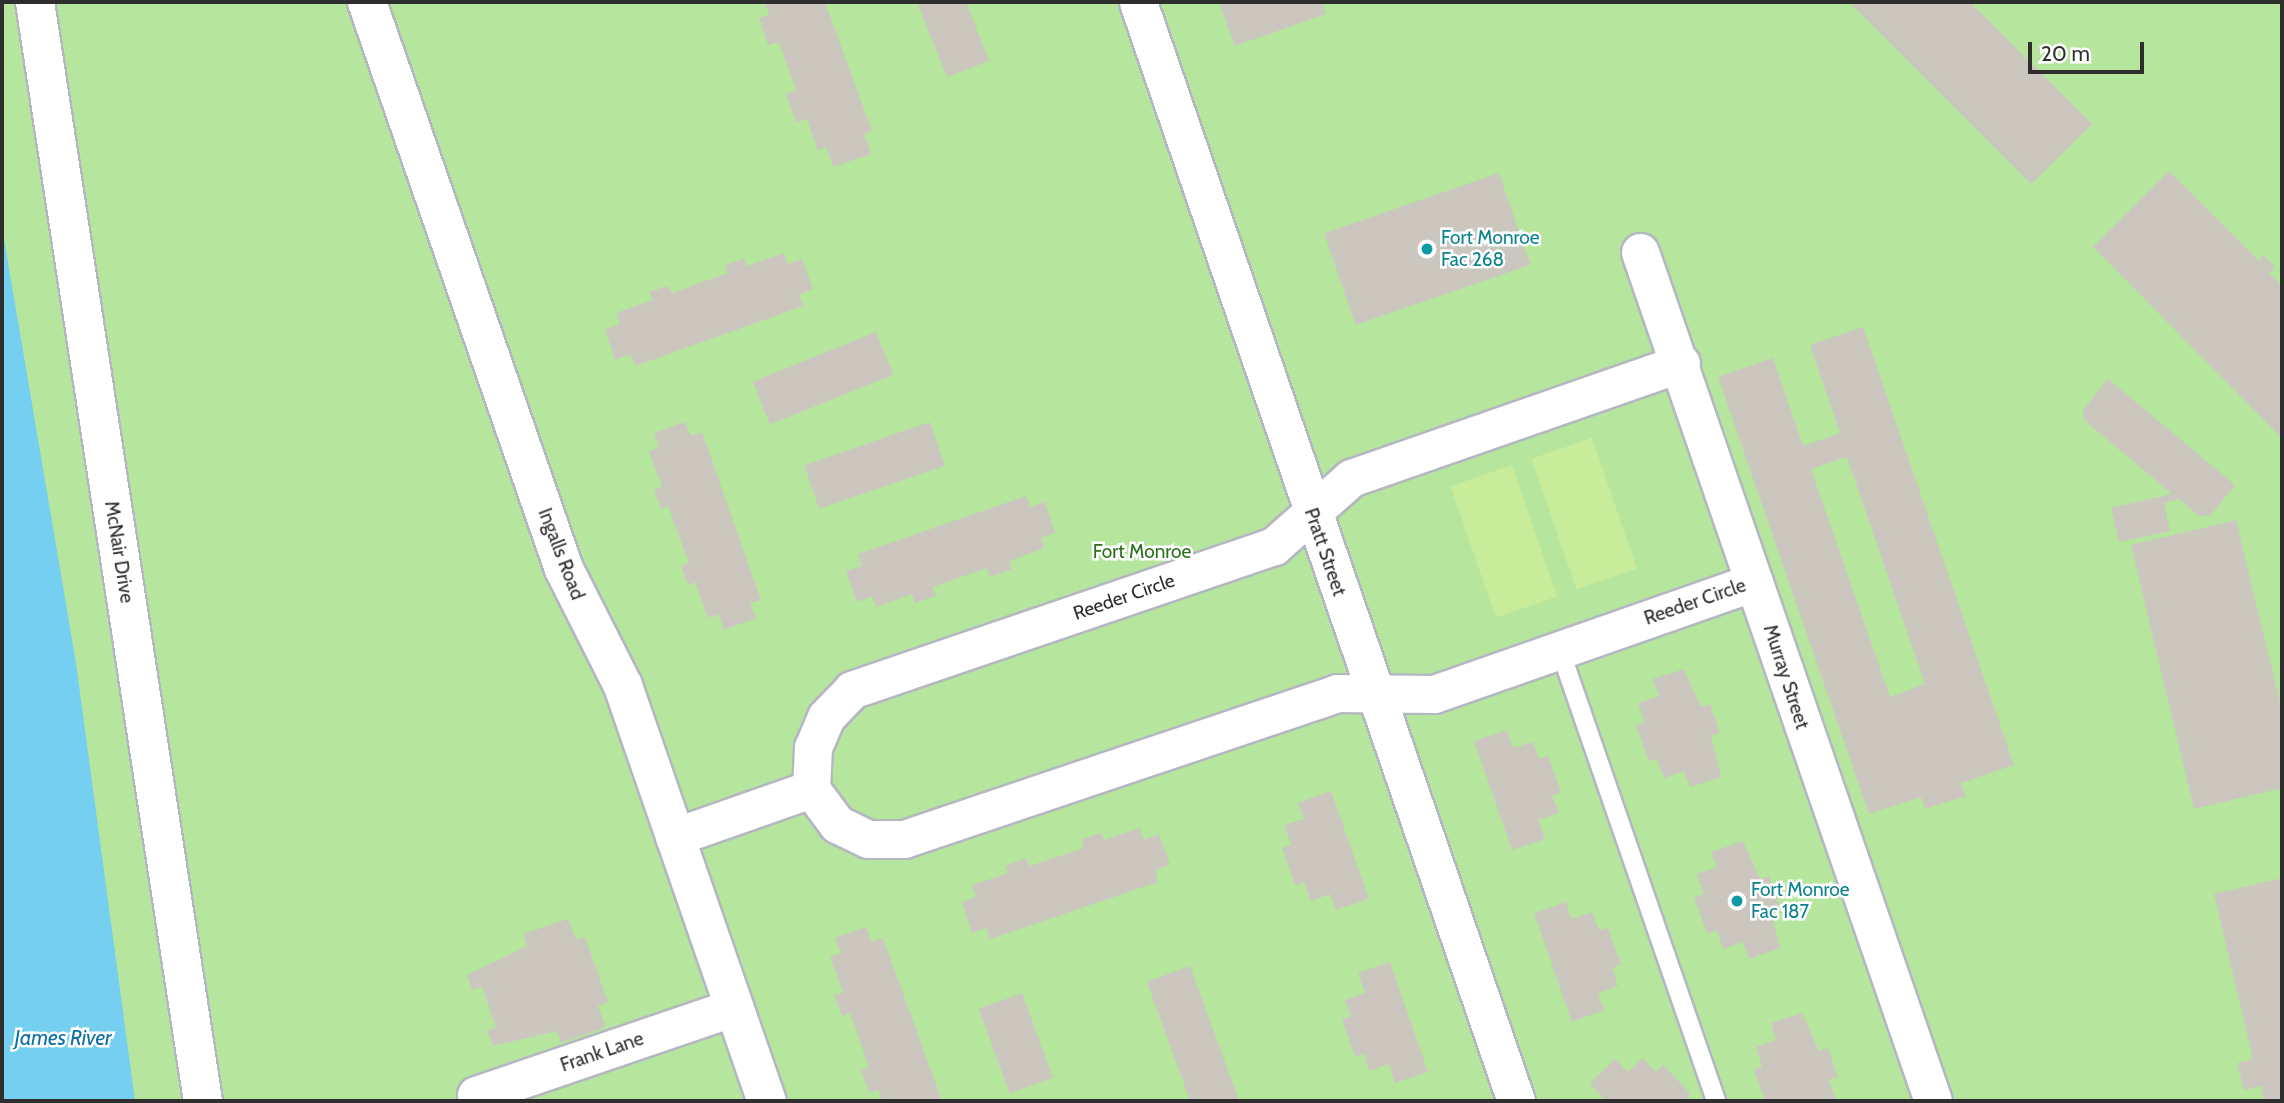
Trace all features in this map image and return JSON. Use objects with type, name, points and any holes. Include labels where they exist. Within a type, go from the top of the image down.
[{"type":"street","name":"McNair Drive","points":[[35,2],[203,1101]]},
{"type":"street","name":"Ingalls Road","points":[[367,2],[564,569],[623,686],[767,1101]]},
{"type":"street","name":"Pratt Street","points":[[1138,2],[1516,1101]]},
{"type":"street","name":"Murray Street","points":[[1640,251],[1681,363],[1933,1101]]},
{"type":"street","name":"Reeder Circle","points":[[1681,363],[1352,478],[1313,516],[1274,546],[852,690],[826,716],[813,747],[811,789],[837,824],[868,839],[904,839],[1336,693],[1434,694],[1754,582]]},
{"type":"street","points":[[674,837],[811,789]]},
{"type":"street","name":"Frank Lane","points":[[478,1101],[476,1096],[734,1007]]},
{"type":"lane","points":[[1560,650],[1716,1101]]},
{"type":"green space","name":"Fort Monroe","points":[[2,2],[2282,2],[2282,1101],[2,1101]]},
{"type":"green space","points":[[1592,438],[1637,568],[1576,589],[1531,459]]},
{"type":"green space","points":[[1512,465],[1557,596],[1496,618],[1451,486]]},
{"type":"water","name":"James River","points":[[2,227],[76,663],[135,1101],[2,1101]]},
{"type":"building","points":[[765,2],[825,2],[872,131],[864,134],[871,154],[833,167],[826,147],[818,151],[807,119],[796,122],[786,94],[796,90],[779,42],[768,45],[759,18],[769,15]]},
{"type":"building","points":[[917,2],[966,2],[989,61],[947,77]]},
{"type":"building","points":[[1219,2],[1322,2],[1326,14],[1235,46]]},
{"type":"building","points":[[1849,2],[1970,2],[2092,124],[2031,184]]},
{"type":"building","points":[[2169,171],[2259,261],[2264,255],[2275,267],[2269,273],[2282,286],[2282,438],[2093,247]]},
{"type":"building","name":"Fort Monroe Fac 268","points":[[1499,173],[1531,265],[1356,325],[1324,233]]},
{"type":"building","points":[[784,253],[788,264],[802,259],[813,289],[799,295],[803,306],[635,366],[631,354],[615,360],[605,329],[620,324],[616,313],[653,300],[649,292],[668,286],[672,293],[728,273],[725,265],[744,259],[747,266]]},
{"type":"building","points":[[1863,327],[2014,765],[1961,783],[1966,796],[1925,809],[1921,797],[1869,814],[1718,377],[1773,358],[1803,446],[1840,433],[1810,345]],"holes":[[[1847,457],[1925,684],[1890,697],[1811,469]]]},
{"type":"building","points":[[876,332],[893,375],[770,424],[753,382]]},
{"type":"building","points":[[2108,379],[2235,485],[2211,515],[2199,516],[2179,499],[2164,503],[2170,531],[2119,542],[2111,508],[2172,494],[2084,420],[2083,410]]},
{"type":"building","points":[[685,422],[691,436],[702,432],[761,600],[750,603],[756,618],[724,630],[719,614],[708,618],[695,582],[688,585],[681,566],[689,563],[668,506],[661,509],[654,490],[662,487],[649,451],[659,447],[654,433]]},
{"type":"building","points":[[930,422],[945,465],[819,509],[804,465]]},
{"type":"building","points":[[1026,496],[1030,507],[1045,502],[1055,533],[1041,538],[1044,548],[1009,561],[1012,569],[990,577],[987,568],[933,587],[936,596],[915,603],[912,594],[876,607],[872,596],[857,602],[846,571],[862,566],[858,554]]},
{"type":"building","points":[[2236,520],[2282,711],[2282,788],[2194,809],[2131,545]]},
{"type":"building","points":[[1684,669],[1701,707],[1710,704],[1720,733],[1711,736],[1721,777],[1690,787],[1684,771],[1664,778],[1657,759],[1649,761],[1636,725],[1645,722],[1638,703],[1659,696],[1653,679]]},
{"type":"building","points":[[1507,730],[1513,748],[1533,742],[1539,759],[1548,756],[1561,792],[1552,796],[1559,813],[1538,820],[1545,839],[1512,850],[1474,741]]},
{"type":"building","points":[[1331,791],[1369,899],[1336,910],[1330,894],[1311,901],[1304,882],[1295,885],[1282,848],[1291,845],[1284,825],[1304,819],[1298,803]]},
{"type":"building","points":[[1140,828],[1144,840],[1159,834],[1170,865],[1155,870],[1158,882],[990,939],[987,928],[972,933],[962,902],[976,897],[972,885],[1008,873],[1005,866],[1026,858],[1029,866],[1084,848],[1082,839],[1101,833],[1104,840]]},
{"type":"building","name":"Fort Monroe Fac 187","points":[[1743,841],[1760,879],[1769,876],[1779,905],[1770,908],[1780,948],[1749,959],[1743,942],[1723,949],[1717,930],[1707,934],[1694,897],[1704,894],[1697,874],[1717,867],[1711,852]]},
{"type":"building","points":[[2282,878],[2282,1101],[2264,1101],[2261,1086],[2244,1090],[2237,1063],[2253,1059],[2214,894]]},
{"type":"building","points":[[1566,902],[1571,919],[1592,912],[1599,930],[1608,928],[1621,964],[1612,968],[1618,986],[1598,993],[1604,1010],[1572,1022],[1534,913]]},
{"type":"building","points":[[568,919],[576,940],[585,937],[608,1002],[598,1006],[606,1027],[561,1043],[557,1031],[493,1046],[487,1031],[496,1027],[482,987],[472,990],[467,975],[527,946],[523,934]]},
{"type":"building","points":[[866,927],[871,942],[883,938],[942,1101],[882,1101],[878,1090],[869,1092],[861,1070],[869,1067],[850,1013],[842,1016],[834,995],[843,992],[830,957],[841,953],[835,938]]},
{"type":"building","points":[[1390,962],[1428,1072],[1395,1083],[1389,1064],[1369,1071],[1364,1054],[1355,1057],[1342,1020],[1351,1016],[1345,1000],[1365,993],[1358,973]]},
{"type":"building","points":[[1190,966],[1239,1100],[1190,1101],[1147,982]]},
{"type":"building","points":[[1022,993],[1053,1078],[1010,1093],[979,1009]]},
{"type":"building","points":[[1802,1013],[1819,1051],[1828,1048],[1838,1077],[1829,1080],[1836,1101],[1765,1101],[1754,1069],[1762,1067],[1756,1047],[1776,1040],[1771,1023]]},
{"type":"building","points":[[1643,1058],[1656,1072],[1663,1065],[1690,1093],[1686,1101],[1605,1101],[1590,1083],[1615,1059],[1628,1072]]},
{"type":"place","name":"Fort Monroe Fac 268","points":[[1427,249]]},
{"type":"place","name":"Fort Monroe Fac 187","points":[[1737,901]]}]
